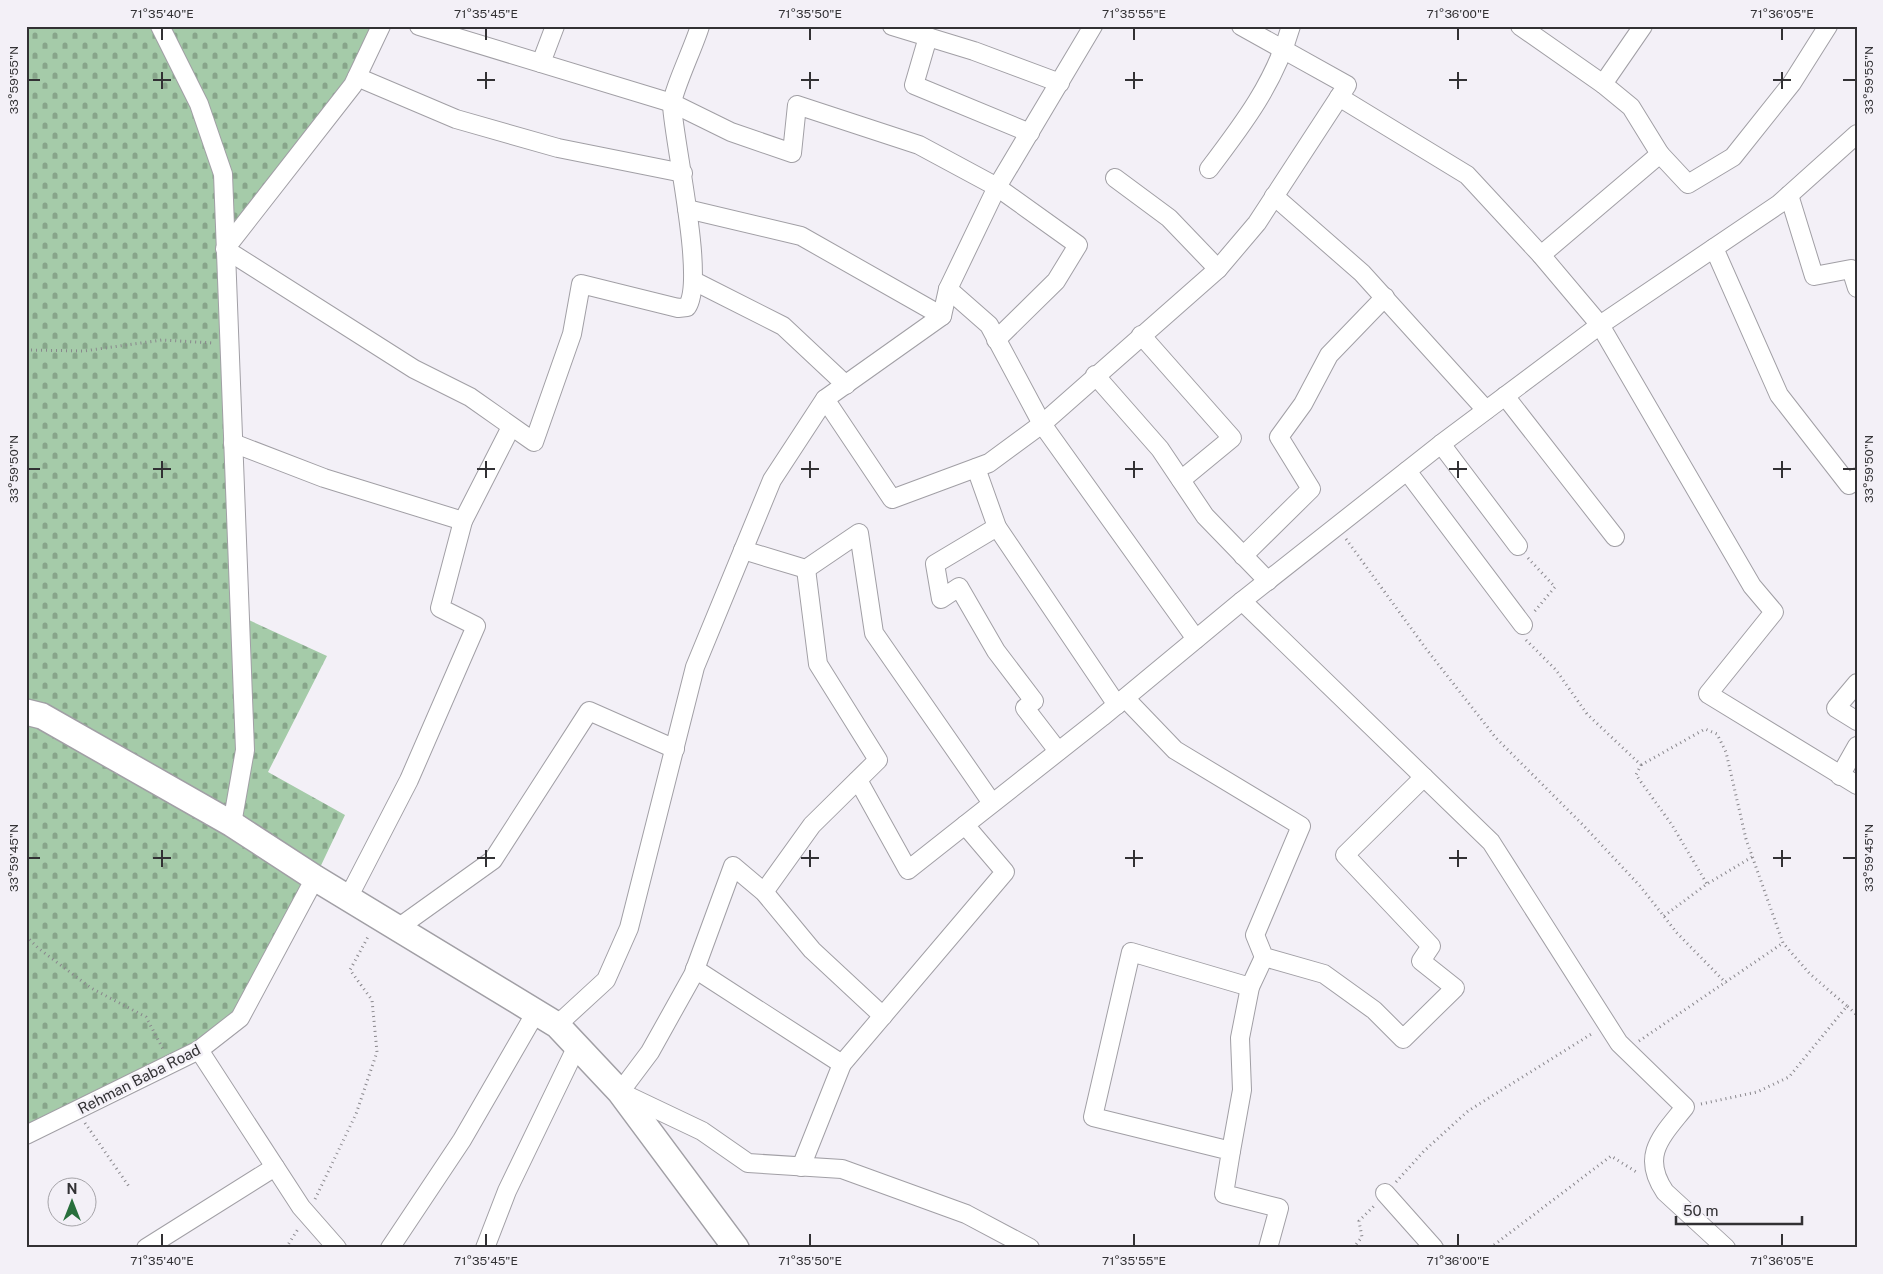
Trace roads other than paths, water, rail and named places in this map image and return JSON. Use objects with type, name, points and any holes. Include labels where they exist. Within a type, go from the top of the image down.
[{"type":"main road","points":[[26,712],[42,716],[232,824],[348,898],[557,1025],[620,1092],[736,1248]]},
{"type":"street","points":[[160,26],[200,104],[223,174],[245,750],[232,824]]},
{"type":"street","points":[[225,249],[353,85],[381,26]]},
{"type":"street","points":[[419,26],[672,103],[731,132],[792,153],[797,105],[918,145],[997,187],[1078,245],[1056,281],[996,340]]},
{"type":"street","points":[[541,63],[555,26]]},
{"type":"street","points":[[225,249],[414,368],[470,397],[534,442],[572,334],[581,284],[678,308],[687,307],[692,300],[694,281],[687,209],[672,103],[700,26]]},
{"type":"street","points":[[557,1025],[606,980],[629,928],[696,667],[772,480],[824,399],[942,316],[948,289],[997,187],[1093,26]]},
{"type":"street","points":[[824,399],[892,499],[989,463],[1042,424],[1095,375],[1218,269],[1257,223],[1347,85],[1241,26]]},
{"type":"street","points":[[1210,169],[1257,105],[1284,50],[1291,26]]},
{"type":"street","points":[[1520,26],[1603,84],[1631,107],[1660,154],[1688,184],[1734,157],[1792,83],[1828,26]]},
{"type":"street","points":[[1603,84],[1643,26]]},
{"type":"street","points":[[896,27],[974,51],[1060,83]]},
{"type":"street","points":[[928,37],[914,85],[1030,133]]},
{"type":"street","points":[[357,77],[456,119],[558,148],[683,173]]},
{"type":"street","points":[[1339,97],[1467,175],[1542,255],[1600,324],[1752,586],[1774,612],[1708,694],[1857,785]]},
{"type":"street","points":[[858,780],[908,870],[1121,702],[1242,601],[1441,444],[1600,324],[1789,195],[1857,134]]},
{"type":"street","points":[[1542,255],[1660,154]]},
{"type":"street","points":[[1114,178],[1169,218],[1218,269]]},
{"type":"street","points":[[1789,195],[1814,276],[1851,269],[1857,288]]},
{"type":"street","points":[[1274,196],[1362,273],[1486,410]]},
{"type":"street","points":[[687,209],[801,236],[942,316]]},
{"type":"street","points":[[1714,248],[1779,395],[1849,485],[1857,477]]},
{"type":"street","points":[[694,281],[783,326],[846,385]]},
{"type":"street","points":[[948,289],[988,325],[1042,424],[1196,639]]},
{"type":"street","points":[[1243,556],[1311,489],[1279,437],[1302,404],[1329,355],[1385,297]]},
{"type":"street","points":[[1141,335],[1232,438],[1181,480]]},
{"type":"street","points":[[1095,375],[1160,449],[1205,516],[1268,581]]},
{"type":"street","points":[[1505,396],[1615,537]]},
{"type":"street","points":[[348,898],[408,780],[476,626],[440,608],[463,521],[511,427]]},
{"type":"street","points":[[233,443],[324,478],[463,521]]},
{"type":"street","points":[[1441,444],[1518,546]]},
{"type":"street","points":[[976,468],[997,526],[1121,702],[1175,750],[1301,826],[1255,935],[1264,957],[1250,987],[1240,1038],[1242,1090],[1224,1194],[1279,1208],[1268,1248]]},
{"type":"street","points":[[1407,471],[1522,625]]},
{"type":"street","points":[[997,526],[935,564],[941,599],[959,587],[996,651],[1034,701],[1025,708],[1058,751]]},
{"type":"street","points":[[806,569],[859,533],[874,633],[992,803]]},
{"type":"street","points":[[743,550],[806,569]]},
{"type":"street","points":[[764,892],[812,825],[878,760],[818,664],[806,569]]},
{"type":"street","points":[[1242,601],[1491,842],[1619,1043],[1685,1108],[1657,1142],[1654,1171],[1662,1187],[1726,1248]]},
{"type":"street","points":[[1857,683],[1836,708],[1857,721]]},
{"type":"street","points":[[388,922],[492,860],[589,711],[675,749]]},
{"type":"street","points":[[1840,776],[1857,746]]},
{"type":"street","points":[[1264,957],[1324,974],[1374,1010],[1403,1039],[1455,988],[1421,961],[1431,946],[1346,855],[1424,777]]},
{"type":"street","points":[[801,1167],[842,1064],[1005,872],[965,824]]},
{"type":"street","points":[[883,1016],[812,950],[764,892],[733,866],[695,969],[650,1052],[620,1092],[702,1131],[748,1163],[842,1169],[966,1214],[1030,1248]]},
{"type":"street","name":"Rehman Baba Road","points":[[26,1135],[200,1050],[240,1018],[316,878]]},
{"type":"street","points":[[1231,1151],[1093,1117],[1131,952],[1250,987]]},
{"type":"street","points":[[695,969],[842,1064]]},
{"type":"street","points":[[390,1248],[462,1140],[536,1012]]},
{"type":"street","points":[[485,1248],[508,1191],[577,1046]]},
{"type":"street","points":[[200,1050],[275,1167],[308,1214],[337,1248]]},
{"type":"street","points":[[146,1248],[275,1167]]},
{"type":"street","points":[[1385,1193],[1434,1248]]}]
